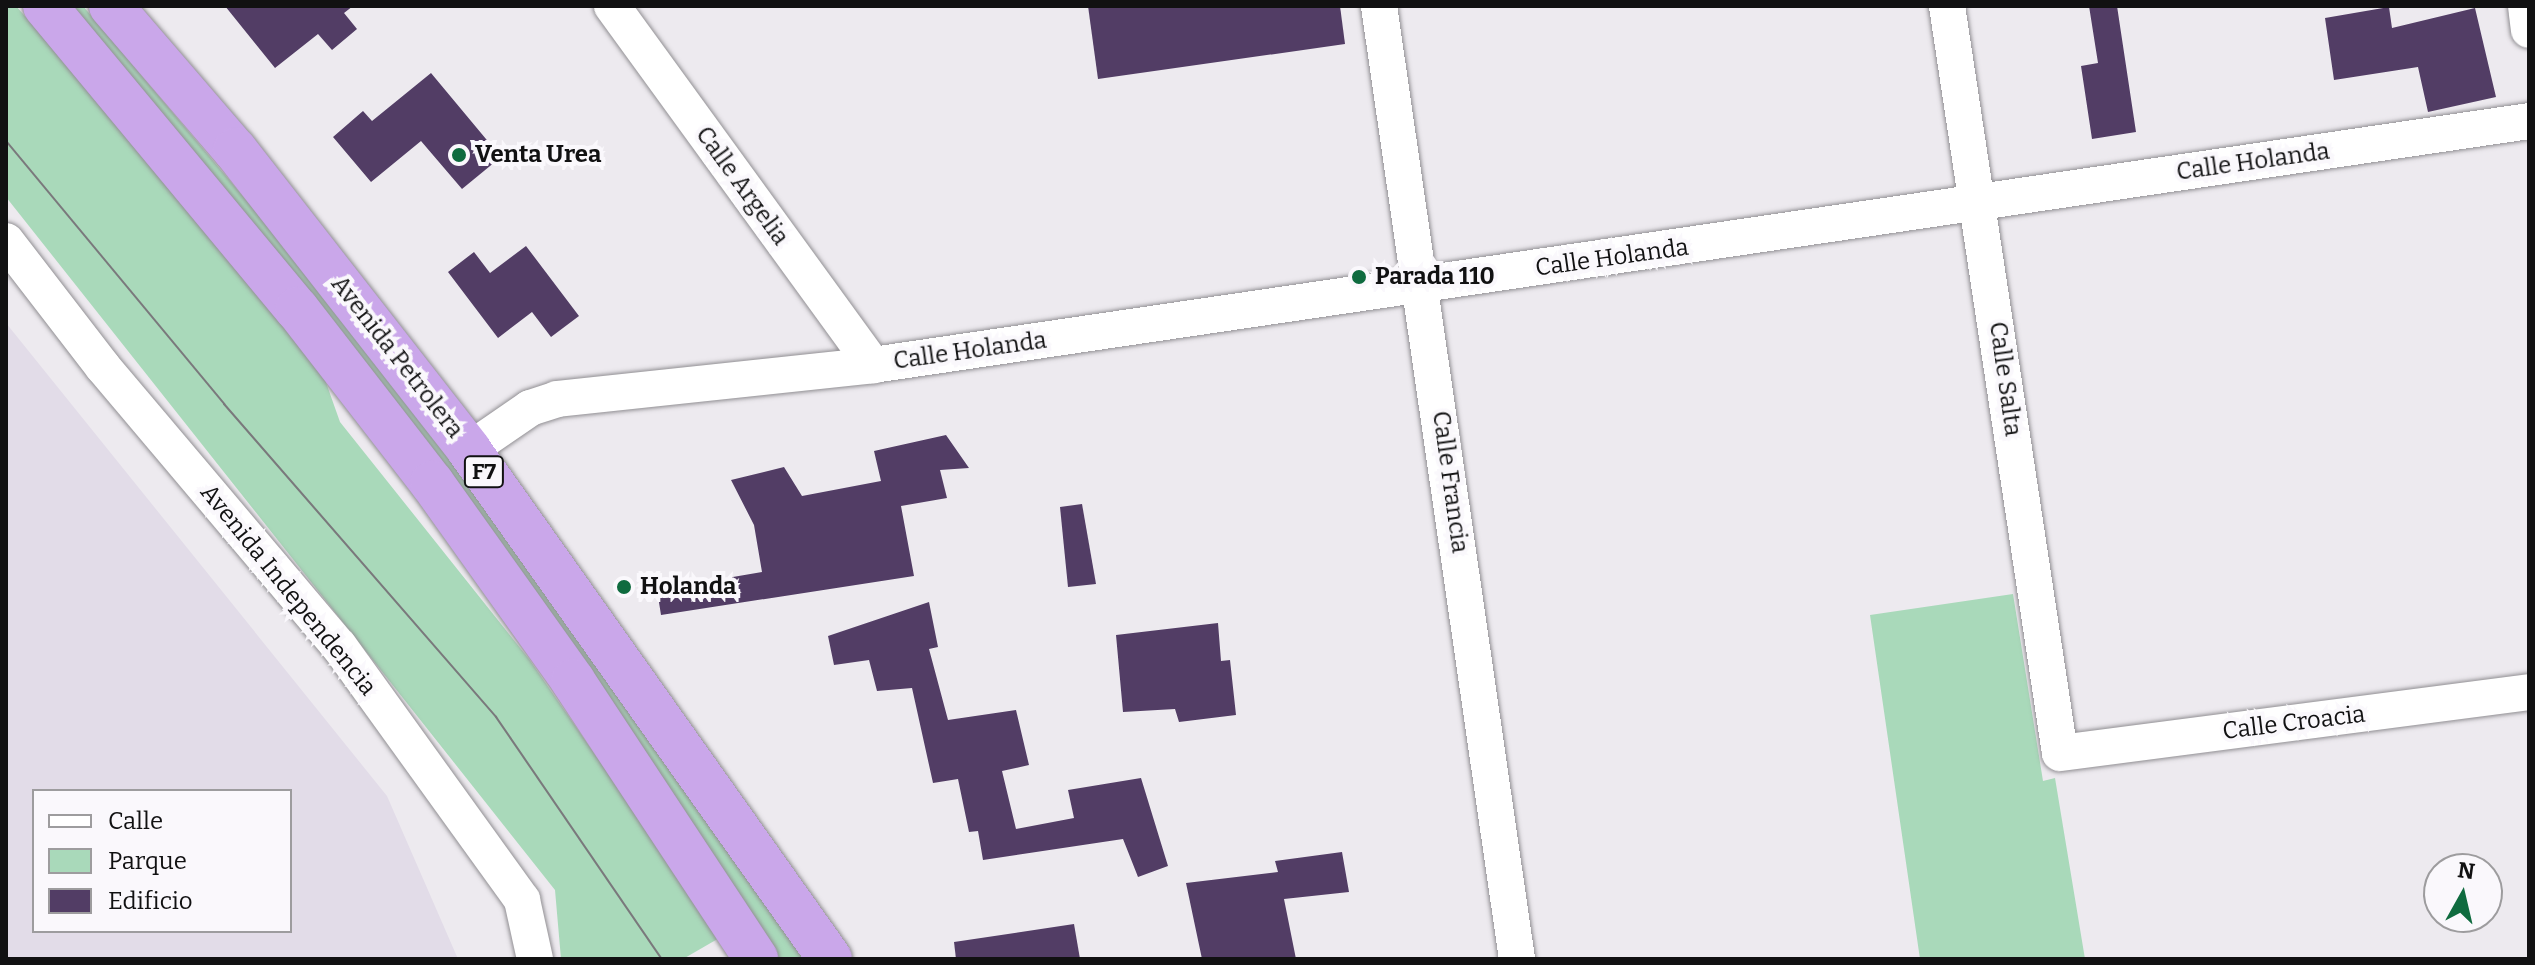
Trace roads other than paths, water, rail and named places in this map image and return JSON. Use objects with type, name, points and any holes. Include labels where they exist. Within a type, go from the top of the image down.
[{"type":"highway","name":"Avenida Petrolera","points":[[45,6],[297,309],[432,483],[573,681],[756,959]]},
{"type":"highway","name":"Avenida Petrolera","points":[[111,6],[235,150],[469,450],[830,959]]},
{"type":"street","name":"Calle Argelia","points":[[612,6],[873,365]]},
{"type":"street","name":"Calle Francia","points":[[1379,6],[1422,286],[1517,959]]},
{"type":"street","name":"Calle Salta","points":[[1947,6],[2060,753]]},
{"type":"street","points":[[2526,6],[2529,30]]},
{"type":"street","name":"Calle Holanda","points":[[469,450],[530,408],[557,399],[873,365],[2529,121]]},
{"type":"street","name":"Avenida Independencia","points":[[6,241],[103,367],[339,646],[522,900],[535,959]]},
{"type":"street","name":"Calle Croacia","points":[[2060,753],[2529,692]]},
{"type":"tram line","points":[[6,141],[224,404],[496,717],[662,959]]},
{"type":"place","name":"Venta Urea","points":[[459,155]]},
{"type":"place","name":"Parada 110","points":[[1359,277]]},
{"type":"place","name":"Holanda","points":[[624,587]]}]
